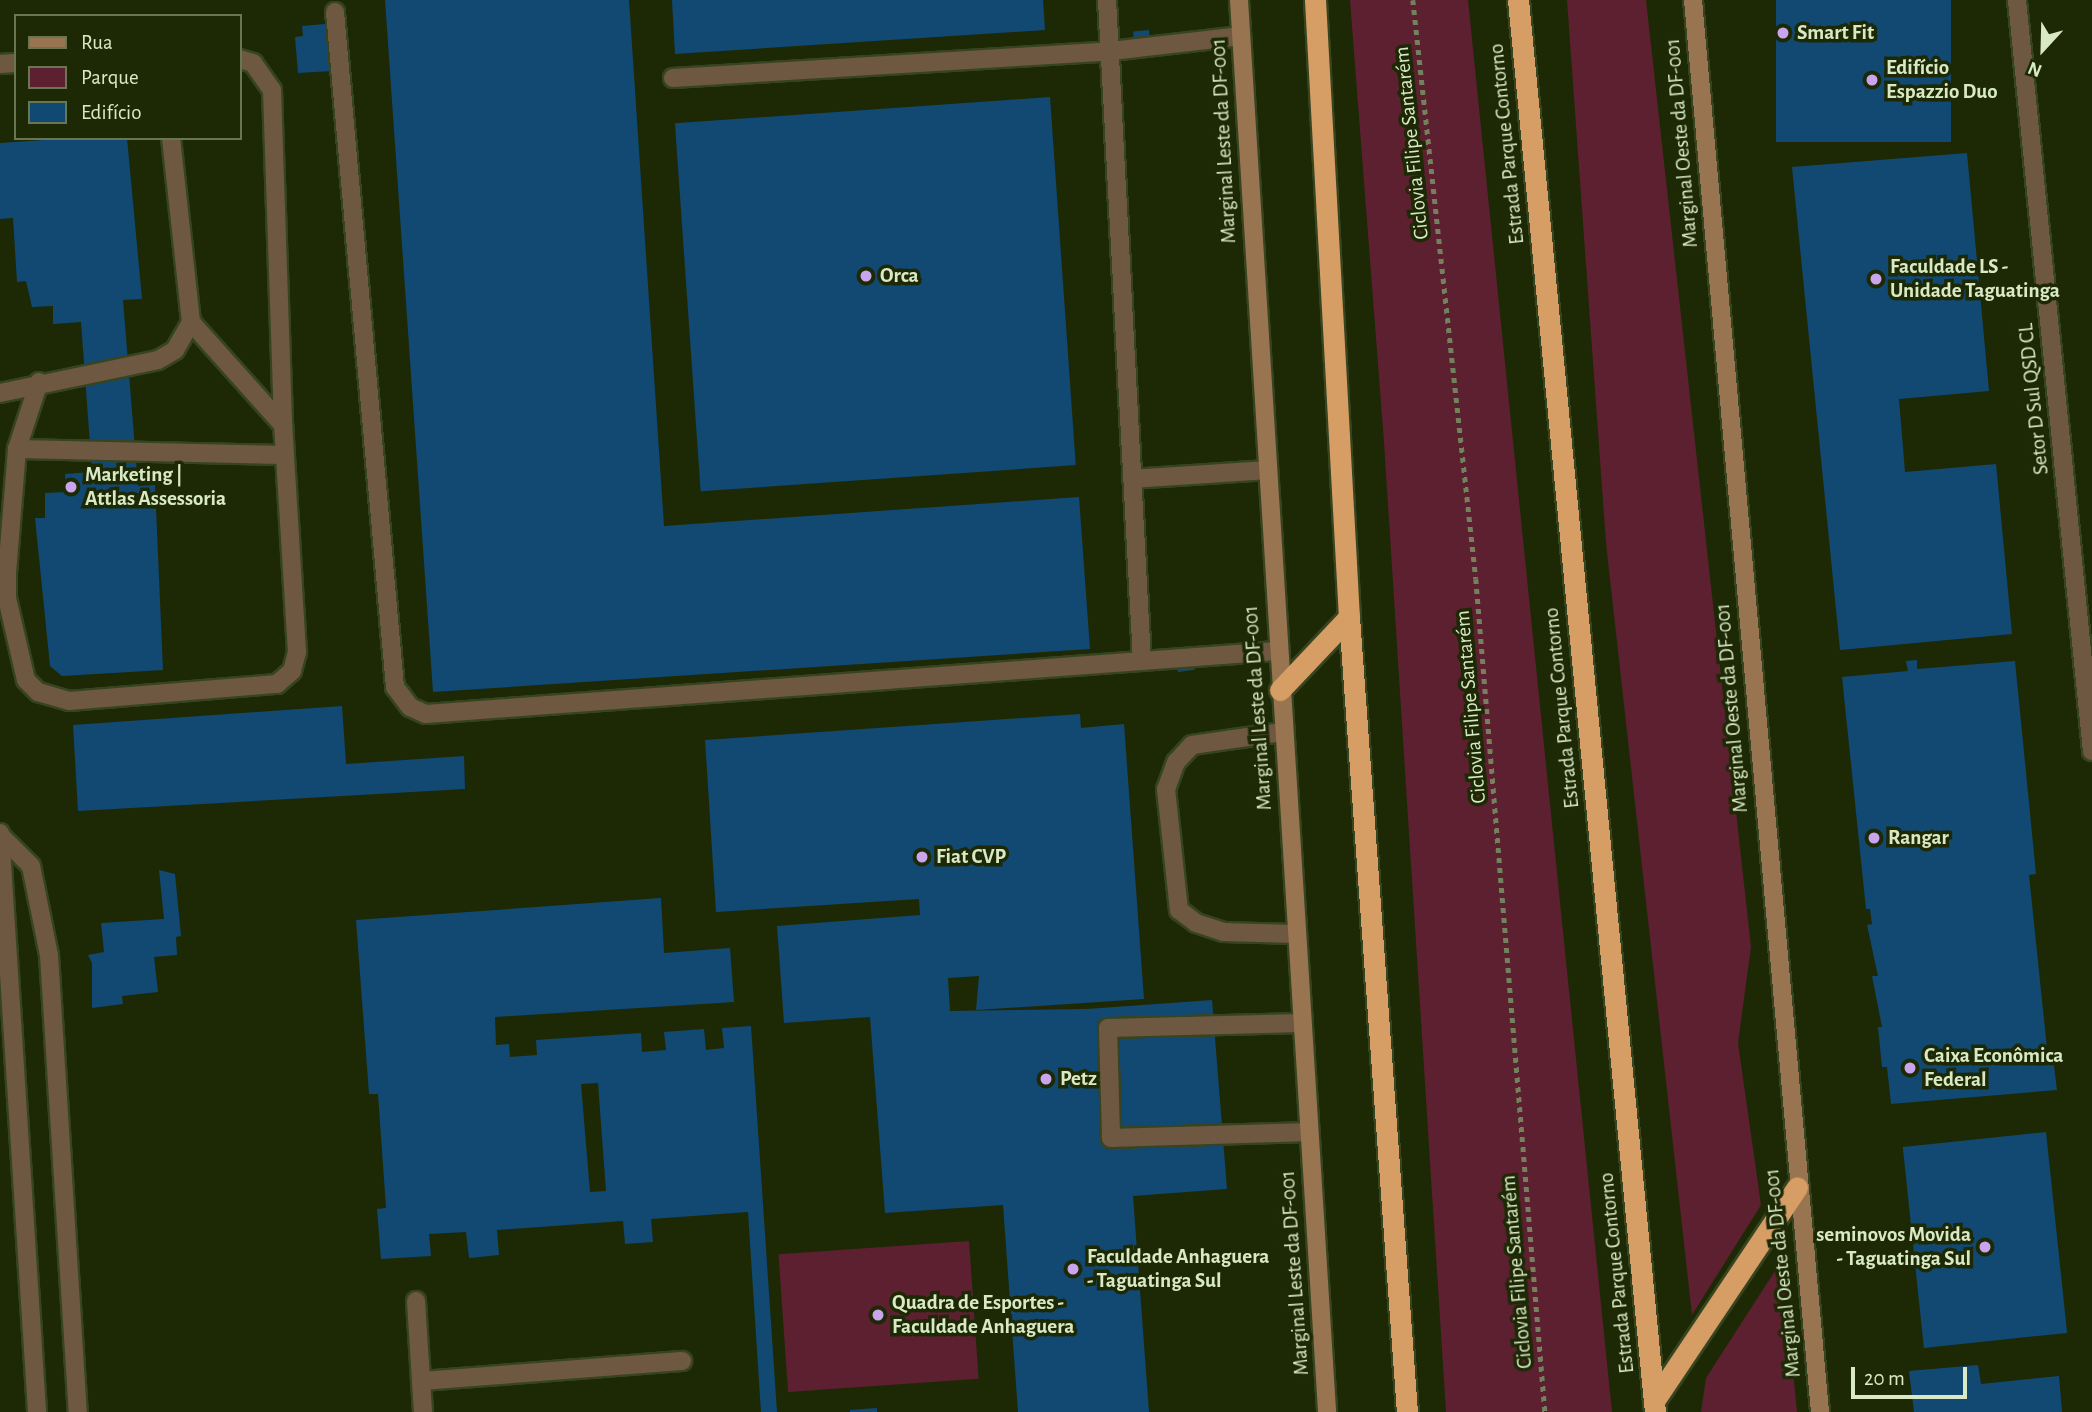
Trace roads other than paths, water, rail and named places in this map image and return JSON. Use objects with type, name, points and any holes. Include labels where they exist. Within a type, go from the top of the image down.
[{"type":"highway","points":[[1315,0],[1349,617],[1407,1412]]},
{"type":"highway","name":"Estrada Parque Contorno","points":[[1517,0],[1654,1406]]},
{"type":"highway","points":[[1280,690],[1349,617]]},
{"type":"highway","points":[[1654,1406],[1797,1187]]},
{"type":"main road","name":"Marginal Leste da DF-001","points":[[1239,0],[1282,732],[1327,1412]]},
{"type":"main road","name":"Marginal Oeste da DF-001","points":[[1693,0],[1797,1187],[1820,1412]]},
{"type":"street","points":[[1107,0],[1142,661]]},
{"type":"street","name":"Setor D Sul QSD CL","points":[[2017,0],[2092,751]]},
{"type":"street","points":[[335,12],[394,687],[410,707],[426,714],[1277,651]]},
{"type":"street","points":[[673,78],[1111,51],[1241,36]]},
{"type":"street","points":[[38,382],[17,449],[8,598],[26,680],[38,692],[69,701],[277,684],[292,671],[297,652],[283,425],[272,90],[253,63],[242,60]]},
{"type":"street","points":[[0,393],[38,382],[158,360],[175,351],[191,322],[171,140]]},
{"type":"street","points":[[191,322],[283,425]]},
{"type":"street","points":[[17,449],[285,455]]},
{"type":"street","points":[[1132,479],[1267,470]]},
{"type":"street","points":[[1282,732],[1192,746],[1177,762],[1166,789],[1179,910],[1196,923],[1223,932],[1296,934]]},
{"type":"street","points":[[1,834],[37,1412]]},
{"type":"street","points":[[1,834],[31,866],[49,955],[78,1412]]},
{"type":"street","points":[[1302,1023],[1108,1028],[1111,1138],[1309,1132]]},
{"type":"street","points":[[416,1301],[423,1412]]},
{"type":"street","points":[[421,1381],[682,1361]]},
{"type":"place","name":"Smart Fit","points":[[1783,33]]},
{"type":"place","name":"Edifício Espazzio Duo","points":[[1872,80]]},
{"type":"place","name":"Orca","points":[[866,276]]},
{"type":"place","name":"Faculdade LS - Unidade Taguatinga","points":[[1876,279]]},
{"type":"place","name":"Marketing | Attlas Assessoria","points":[[71,487]]},
{"type":"place","name":"Rangar","points":[[1874,838]]},
{"type":"place","name":"Fiat CVP","points":[[922,857]]},
{"type":"place","name":"Caixa Econômica Federal","points":[[1910,1068]]},
{"type":"place","name":"Petz","points":[[1046,1079]]},
{"type":"place","name":"seminovos Movida - Taguatinga Sul","points":[[1985,1247]]},
{"type":"place","name":"Faculdade Anhaguera - Taguatinga Sul","points":[[1073,1269]]},
{"type":"place","name":"Quadra de Esportes - Faculdade Anhaguera","points":[[878,1315]]}]
